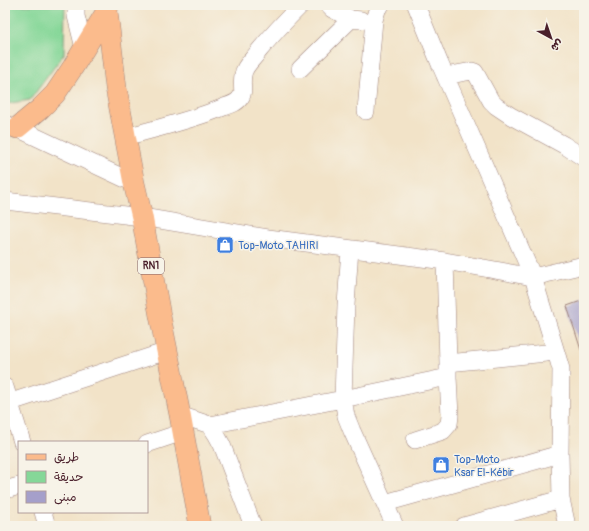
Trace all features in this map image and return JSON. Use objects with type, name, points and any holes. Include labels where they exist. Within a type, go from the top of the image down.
[{"type":"main road","points":[[11,126],[40,109],[55,94],[109,7]]},
{"type":"main road","name":"RN1","points":[[109,7],[116,88],[182,423],[200,526]]},
{"type":"street","points":[[76,5],[76,16],[84,48]]},
{"type":"street","points":[[328,5],[332,9],[351,19]]},
{"type":"street","points":[[125,137],[210,113],[235,103],[243,95],[242,82],[245,68],[266,42],[299,6]]},
{"type":"street","points":[[418,6],[446,76],[534,277],[561,369],[561,499],[567,526]]},
{"type":"street","points":[[300,69],[351,19],[377,13],[366,111]]},
{"type":"street","points":[[446,76],[472,71],[475,72],[491,101],[496,106],[584,158]]},
{"type":"street","points":[[11,126],[134,182]]},
{"type":"street","points":[[5,201],[142,217],[268,238],[445,262],[534,277],[584,265]]},
{"type":"street","points":[[350,249],[346,305],[343,399],[346,416],[352,431],[395,526]]},
{"type":"street","points":[[415,440],[443,431],[449,424],[445,262]]},
{"type":"street","points":[[22,441],[6,398],[167,352]]},
{"type":"street","points":[[148,443],[182,423],[210,425],[343,399],[448,370],[556,352]]},
{"type":"street","points":[[210,425],[222,445],[253,526]]},
{"type":"street","points":[[385,503],[560,454]]},
{"type":"street","points":[[5,490],[18,486]]},
{"type":"street","points":[[464,526],[561,499]]},
{"type":"street","points":[[43,513],[47,526]]},
{"type":"green space","points":[[5,5],[65,5],[64,54],[30,100],[5,104]]},
{"type":"building","points":[[584,300],[584,350],[581,350],[567,306]]},
{"type":"place","name":"Top-Moto TAHIRI","points":[[225,245]]},
{"type":"place","name":"Top-Moto Ksar El-Kébir","points":[[441,465]]}]
